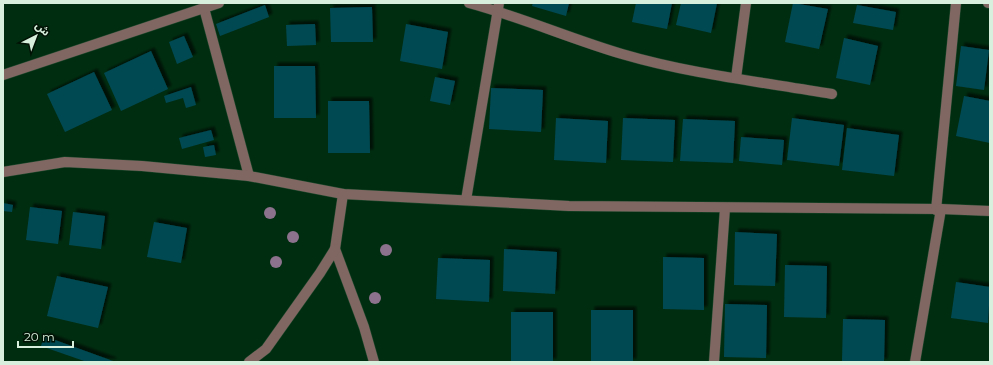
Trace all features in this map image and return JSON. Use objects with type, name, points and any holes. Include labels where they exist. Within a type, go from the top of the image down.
[{"type":"street","points":[[3,76],[219,3]]},
{"type":"street","points":[[469,3],[498,7],[622,54],[676,67],[832,94]]},
{"type":"street","points":[[736,78],[746,3]]},
{"type":"street","points":[[915,362],[938,209],[956,3]]},
{"type":"street","points":[[466,200],[498,7]]},
{"type":"street","points":[[204,8],[249,176]]},
{"type":"street","points":[[4,169],[65,162],[142,166],[249,176],[343,194],[569,206],[938,209],[990,211]]},
{"type":"street","points":[[249,362],[266,348],[320,273],[335,249],[343,194]]},
{"type":"street","points":[[714,362],[725,208]]},
{"type":"street","points":[[335,249],[364,327],[374,362]]},
{"type":"building","points":[[533,3],[569,3],[566,16],[532,6]]},
{"type":"building","points":[[636,3],[672,3],[667,29],[632,22]]},
{"type":"building","points":[[681,3],[717,3],[711,33],[676,25]]},
{"type":"building","points":[[793,3],[828,9],[819,49],[785,42]]},
{"type":"building","points":[[265,5],[269,17],[220,36],[216,24]]},
{"type":"building","points":[[857,5],[896,12],[893,30],[853,23]]},
{"type":"building","points":[[372,7],[373,42],[331,42],[330,8]]},
{"type":"building","points":[[315,24],[316,45],[287,46],[286,25]]},
{"type":"building","points":[[406,24],[448,32],[442,69],[400,61]]},
{"type":"building","points":[[184,36],[193,57],[177,64],[169,42]]},
{"type":"building","points":[[844,38],[878,46],[870,85],[836,78]]},
{"type":"building","points":[[961,46],[989,50],[984,90],[956,86]]},
{"type":"building","points":[[151,51],[168,89],[121,111],[104,73]]},
{"type":"building","points":[[274,66],[315,66],[316,118],[274,118]]},
{"type":"building","points":[[94,72],[112,110],[65,132],[47,94]]},
{"type":"building","points":[[435,77],[455,81],[450,105],[430,101]]},
{"type":"building","points":[[191,87],[196,105],[186,108],[183,98],[166,103],[164,96]]},
{"type":"building","points":[[491,88],[543,90],[541,132],[489,129]]},
{"type":"building","points":[[964,96],[990,101],[990,143],[956,136]]},
{"type":"building","points":[[328,101],[369,101],[370,153],[328,153]]},
{"type":"building","points":[[556,118],[608,121],[606,163],[554,160]]},
{"type":"building","points":[[623,118],[675,120],[673,162],[621,160]]},
{"type":"building","points":[[792,118],[844,125],[839,166],[787,160]]},
{"type":"building","points":[[683,119],[735,121],[733,163],[680,161]]},
{"type":"building","points":[[847,128],[899,135],[894,176],[842,170]]},
{"type":"building","points":[[211,130],[214,140],[182,149],[179,138]]},
{"type":"building","points":[[741,137],[784,140],[782,165],[739,161]]},
{"type":"building","points":[[214,145],[216,155],[205,157],[203,147]]},
{"type":"building","points":[[3,203],[13,205],[12,212],[3,211]]},
{"type":"building","points":[[30,207],[62,211],[58,244],[26,240]]},
{"type":"building","points":[[73,212],[105,216],[101,249],[69,245]]},
{"type":"building","points":[[154,222],[187,228],[181,263],[147,257]]},
{"type":"building","points":[[735,232],[777,234],[775,286],[734,285]]},
{"type":"building","points":[[504,249],[557,252],[555,294],[503,291]]},
{"type":"building","points":[[663,257],[704,258],[704,310],[663,309]]},
{"type":"building","points":[[438,258],[490,260],[489,302],[436,299]]},
{"type":"building","points":[[785,265],[827,266],[826,318],[784,317]]},
{"type":"building","points":[[57,276],[108,287],[98,328],[47,316]]},
{"type":"building","points":[[956,282],[990,287],[988,323],[951,318]]},
{"type":"building","points":[[725,304],[767,305],[766,358],[724,357]]},
{"type":"building","points":[[591,310],[633,310],[633,362],[591,362]]},
{"type":"building","points":[[511,312],[553,312],[553,362],[511,362]]},
{"type":"building","points":[[843,319],[885,320],[884,362],[842,362]]},
{"type":"building","points":[[44,336],[113,362],[87,362],[41,346]]}]
